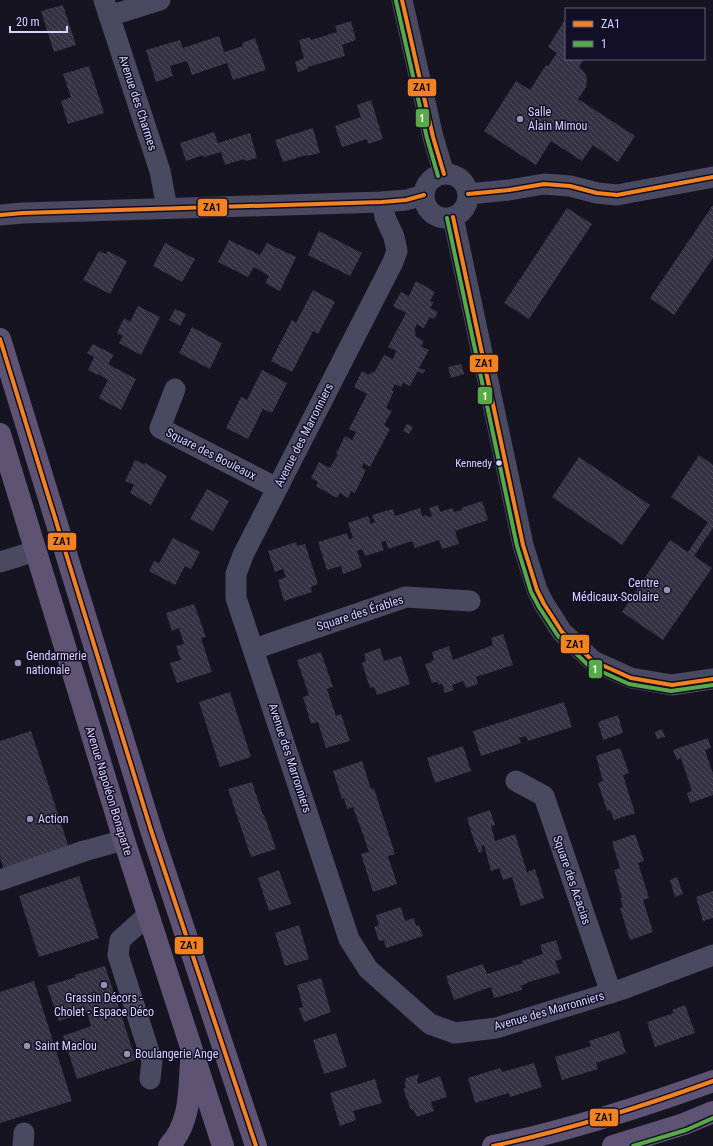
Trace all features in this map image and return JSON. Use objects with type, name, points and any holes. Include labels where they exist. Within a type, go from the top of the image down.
[{"type":"main road","points":[[0,338],[151,830],[256,1146]]},
{"type":"main road","name":"Avenue Napoléon Bonaparte","points":[[0,434],[124,840],[223,1146]]},
{"type":"main road","points":[[169,1146],[182,1128],[187,1113],[192,1050]]},
{"type":"main road","points":[[493,1146],[595,1121],[713,1081]]},
{"type":"main road","points":[[613,1146],[684,1124],[713,1112]]},
{"type":"street","points":[[107,8],[160,0]]},
{"type":"street","points":[[402,0],[433,137],[444,174]]},
{"type":"street","name":"Avenue des Charmes","points":[[107,8],[160,172],[167,208]]},
{"type":"street","points":[[444,174],[458,177],[463,182],[468,194],[468,201],[465,208],[453,217],[440,217],[434,214],[426,204],[424,195],[427,185],[431,179],[444,174]]},
{"type":"street","points":[[468,194],[509,190],[544,184],[570,186],[596,193],[617,195],[713,177]]},
{"type":"street","points":[[0,215],[23,212],[382,202],[406,200],[424,195]]},
{"type":"street","name":"Avenue des Marronniers","points":[[382,202],[385,217],[394,237],[397,251],[393,262],[243,555],[236,574],[236,598],[349,939],[368,969],[430,1024],[454,1033],[496,1028],[611,993],[713,955]]},
{"type":"street","points":[[453,217],[523,545],[537,590],[544,604],[562,632],[593,661],[631,678],[672,685],[713,679]]},
{"type":"street","name":"Square des Bouleaux","points":[[175,389],[160,428],[277,488]]},
{"type":"street","points":[[0,562],[36,551]]},
{"type":"street","name":"Square des Érables","points":[[254,649],[406,597],[470,601]]},
{"type":"street","name":"Square des Acacias","points":[[516,782],[544,796],[611,993]]},
{"type":"street","points":[[0,880],[84,851],[124,840]]},
{"type":"street","points":[[148,915],[120,940],[118,955],[152,1062],[150,1079]]},
{"type":"building","points":[[63,5],[76,45],[54,52],[41,11]]},
{"type":"building","points":[[565,20],[565,60],[583,60],[579,67],[587,78],[586,87],[578,99],[635,136],[618,162],[593,145],[582,161],[551,141],[536,165],[484,131],[516,81],[530,90],[546,65],[548,66],[557,53],[548,47]]},
{"type":"building","points":[[351,21],[356,40],[342,45],[345,56],[308,67],[308,69],[298,72],[295,62],[304,58],[299,40],[310,37],[311,40],[337,32],[335,26]]},
{"type":"building","points":[[219,36],[224,52],[243,46],[242,43],[255,38],[266,70],[233,80],[227,63],[192,75],[187,61],[170,66],[173,76],[156,82],[146,50],[180,40],[183,48]]},
{"type":"building","points":[[89,66],[104,113],[68,124],[61,101],[71,97],[63,74]]},
{"type":"building","points":[[371,100],[383,139],[368,144],[367,139],[342,147],[335,126],[361,117],[357,105]]},
{"type":"building","points":[[313,128],[320,153],[306,155],[283,162],[275,140]]},
{"type":"building","points":[[214,132],[218,143],[250,133],[257,158],[246,161],[244,159],[225,165],[221,152],[204,157],[203,155],[186,161],[180,143]]},
{"type":"building","points":[[713,205],[713,258],[674,315],[650,298]]},
{"type":"building","points":[[567,208],[592,224],[529,319],[504,303]]},
{"type":"building","points":[[319,231],[362,253],[350,276],[308,255]]},
{"type":"building","points":[[229,240],[260,255],[267,243],[296,257],[280,291],[265,283],[269,276],[254,267],[248,277],[218,262]]},
{"type":"building","points":[[165,243],[195,259],[182,282],[153,266]]},
{"type":"building","points":[[99,251],[106,254],[108,251],[127,261],[110,294],[83,280]]},
{"type":"building","points":[[416,281],[435,292],[430,301],[434,302],[430,308],[438,312],[434,319],[430,317],[424,328],[417,324],[414,330],[416,332],[415,336],[424,341],[421,346],[429,350],[419,368],[425,370],[423,374],[418,371],[410,386],[403,383],[401,387],[395,384],[392,390],[394,391],[386,408],[392,411],[384,425],[390,429],[370,467],[363,463],[362,468],[366,470],[355,493],[351,491],[348,498],[340,493],[337,498],[316,486],[318,482],[311,478],[319,462],[330,468],[338,455],[336,454],[345,436],[352,440],[356,432],[349,429],[367,394],[354,387],[362,371],[369,375],[372,372],[374,373],[384,355],[393,359],[396,351],[388,347],[406,313],[393,306],[401,292],[409,296]]},
{"type":"building","points":[[313,290],[335,302],[318,334],[313,331],[292,372],[271,361],[292,320],[296,323]]},
{"type":"building","points":[[138,306],[160,317],[141,355],[119,343],[123,336],[117,333],[124,318],[130,322]]},
{"type":"building","points":[[175,309],[186,314],[180,326],[169,320]]},
{"type":"building","points":[[192,327],[222,343],[210,369],[179,353]]},
{"type":"building","points":[[93,344],[114,355],[108,364],[136,379],[121,410],[99,398],[108,380],[88,370],[94,357],[87,353]]},
{"type":"building","points":[[461,364],[464,374],[451,378],[448,367]]},
{"type":"building","points":[[262,370],[287,383],[272,413],[263,409],[248,439],[226,428],[241,397],[247,400]]},
{"type":"building","points":[[407,424],[413,427],[409,434],[403,431]]},
{"type":"building","name":"Centre Médicaux-Scolaire","points":[[699,455],[713,465],[713,528],[694,556],[712,568],[663,640],[622,612],[670,540],[688,552],[708,522],[671,497]]},
{"type":"building","points":[[579,457],[650,505],[622,545],[552,497]]},
{"type":"building","points":[[135,460],[145,465],[145,463],[167,476],[151,505],[130,493],[134,485],[125,481]]},
{"type":"building","points":[[207,489],[229,501],[213,531],[190,519]]},
{"type":"building","points":[[482,501],[488,520],[455,531],[459,544],[442,549],[439,540],[415,548],[412,541],[388,549],[386,541],[381,542],[384,550],[365,556],[362,549],[357,551],[362,567],[343,574],[341,566],[327,570],[318,542],[347,533],[349,539],[353,538],[348,523],[368,516],[371,524],[375,522],[372,515],[393,509],[395,516],[420,508],[422,516],[427,515],[428,517],[432,516],[429,508],[438,505],[440,512],[453,508],[454,512]]},
{"type":"building","points":[[173,538],[200,552],[191,569],[185,566],[175,585],[149,571],[154,561],[159,563]]},
{"type":"building","points":[[296,542],[297,546],[305,544],[318,584],[311,587],[312,592],[284,601],[278,580],[286,577],[283,569],[275,572],[268,551]]},
{"type":"building","points":[[194,604],[206,637],[201,638],[212,672],[177,683],[170,663],[181,660],[176,646],[184,644],[179,628],[172,631],[166,613]]},
{"type":"building","points":[[503,634],[513,665],[476,677],[478,684],[466,688],[463,681],[452,685],[454,690],[445,693],[442,684],[439,685],[437,682],[432,683],[425,664],[434,660],[432,652],[449,646],[453,660],[493,645],[491,638]]},
{"type":"building","points":[[380,648],[384,661],[401,656],[410,684],[377,695],[374,687],[370,688],[362,663],[366,661],[364,654]]},
{"type":"building","points":[[321,652],[333,687],[327,689],[336,716],[341,714],[350,741],[326,748],[318,722],[311,724],[303,697],[309,695],[297,660]]},
{"type":"building","points":[[230,692],[251,757],[220,767],[199,702]]},
{"type":"building","points":[[564,702],[572,727],[528,741],[526,736],[519,738],[521,743],[481,756],[473,731]]},
{"type":"building","points":[[618,715],[623,733],[603,740],[598,722]]},
{"type":"building","points":[[662,729],[665,737],[657,739],[655,732]]},
{"type":"building","name":"Action","points":[[31,731],[69,848],[4,870],[0,857],[0,741]]},
{"type":"building","points":[[708,738],[711,748],[705,750],[713,774],[713,795],[690,803],[687,793],[692,791],[681,758],[677,760],[673,750]]},
{"type":"building","points":[[463,746],[471,771],[435,783],[427,758]]},
{"type":"building","points":[[620,748],[629,773],[623,775],[635,813],[614,820],[610,810],[607,811],[598,783],[603,781],[596,756]]},
{"type":"building","points":[[362,761],[371,789],[374,788],[395,854],[388,856],[397,884],[373,892],[361,854],[369,852],[353,807],[347,809],[344,798],[342,799],[333,771]]},
{"type":"building","points":[[252,782],[276,849],[251,857],[228,789]]},
{"type":"building","points":[[490,810],[495,825],[491,826],[495,841],[515,834],[527,872],[535,869],[544,898],[521,906],[512,877],[503,880],[499,868],[491,871],[484,845],[481,846],[483,851],[479,853],[467,818]]},
{"type":"building","points":[[635,834],[644,861],[638,863],[649,898],[643,900],[653,932],[630,940],[620,908],[623,907],[620,898],[622,898],[614,870],[620,868],[612,842]]},
{"type":"building","points":[[279,870],[291,904],[269,911],[258,878]]},
{"type":"building","points":[[79,876],[99,938],[39,957],[19,896]]},
{"type":"building","points":[[677,877],[683,894],[675,897],[670,880]]},
{"type":"building","points":[[713,891],[713,918],[703,921],[696,897]]},
{"type":"building","points":[[401,907],[405,921],[414,918],[416,926],[419,925],[423,936],[386,948],[384,940],[379,941],[374,927],[379,925],[376,915]]},
{"type":"building","points":[[299,925],[309,959],[285,966],[275,933]]},
{"type":"building","points":[[556,940],[562,959],[555,961],[560,973],[529,982],[521,986],[522,990],[494,998],[491,987],[454,1000],[446,976],[483,964],[487,974],[523,963],[522,961],[543,954],[540,945]]},
{"type":"building","points":[[105,966],[136,1060],[77,1079],[63,1036],[91,1026],[87,1012],[59,1021],[47,986],[76,977],[75,975]]},
{"type":"building","points":[[321,978],[331,1012],[304,1022],[299,1008],[303,1007],[297,985]]},
{"type":"building","name":"Saint Maclou","points":[[34,981],[72,1101],[0,1123],[0,992]]},
{"type":"building","points":[[685,1005],[695,1033],[655,1047],[647,1022],[674,1013],[672,1010]]},
{"type":"building","points":[[619,1031],[626,1053],[596,1063],[598,1069],[562,1080],[555,1057],[591,1046],[589,1041]]},
{"type":"building","points":[[336,1033],[347,1067],[324,1074],[313,1040]]},
{"type":"building","points":[[534,1063],[542,1087],[510,1097],[509,1093],[475,1103],[468,1078],[500,1068],[502,1072]]},
{"type":"building","points":[[419,1074],[417,1081],[418,1084],[440,1076],[447,1097],[431,1102],[434,1111],[417,1117],[413,1109],[411,1110],[403,1089],[406,1088],[406,1078]]},
{"type":"building","points":[[375,1079],[382,1103],[353,1111],[356,1120],[340,1126],[330,1093]]},
{"type":"transit line","name":"ZA1","points":[[402,0],[433,137],[444,174]]},
{"type":"transit line","name":"1","points":[[396,1],[427,138],[438,176]]},
{"type":"transit line","name":"ZA1","points":[[468,194],[509,190],[544,184],[570,186],[597,193],[617,195],[713,177]]},
{"type":"transit line","name":"ZA1","points":[[0,215],[23,213],[382,202],[406,200],[424,195]]},
{"type":"transit line","name":"ZA1","points":[[453,217],[523,545],[537,590],[544,604],[562,632],[593,661],[631,678],[672,685],[713,679]]},
{"type":"transit line","name":"1","points":[[447,218],[517,546],[531,592],[539,607],[558,636],[589,666],[629,684],[671,691],[713,685]]},
{"type":"transit line","name":"ZA1","points":[[0,339],[151,830],[256,1146]]},
{"type":"transit line","name":"ZA1","points":[[493,1146],[549,1133],[604,1117],[713,1081]]},
{"type":"transit line","name":"1","points":[[633,1146],[686,1130],[713,1118]]},
{"type":"place","name":"Salle Alain Mimou","points":[[520,119]]},
{"type":"place","name":"Kennedy","points":[[499,463]]},
{"type":"place","name":"Centre Médicaux-Scolaire","points":[[667,590]]},
{"type":"place","name":"Gendarmerie nationale","points":[[18,663]]},
{"type":"place","name":"Action","points":[[30,819]]},
{"type":"place","name":"Grassin Décors - Cholet - Espace Déco","points":[[104,985]]},
{"type":"place","name":"Saint Maclou","points":[[27,1046]]},
{"type":"place","name":"Boulangerie Ange","points":[[127,1054]]}]
